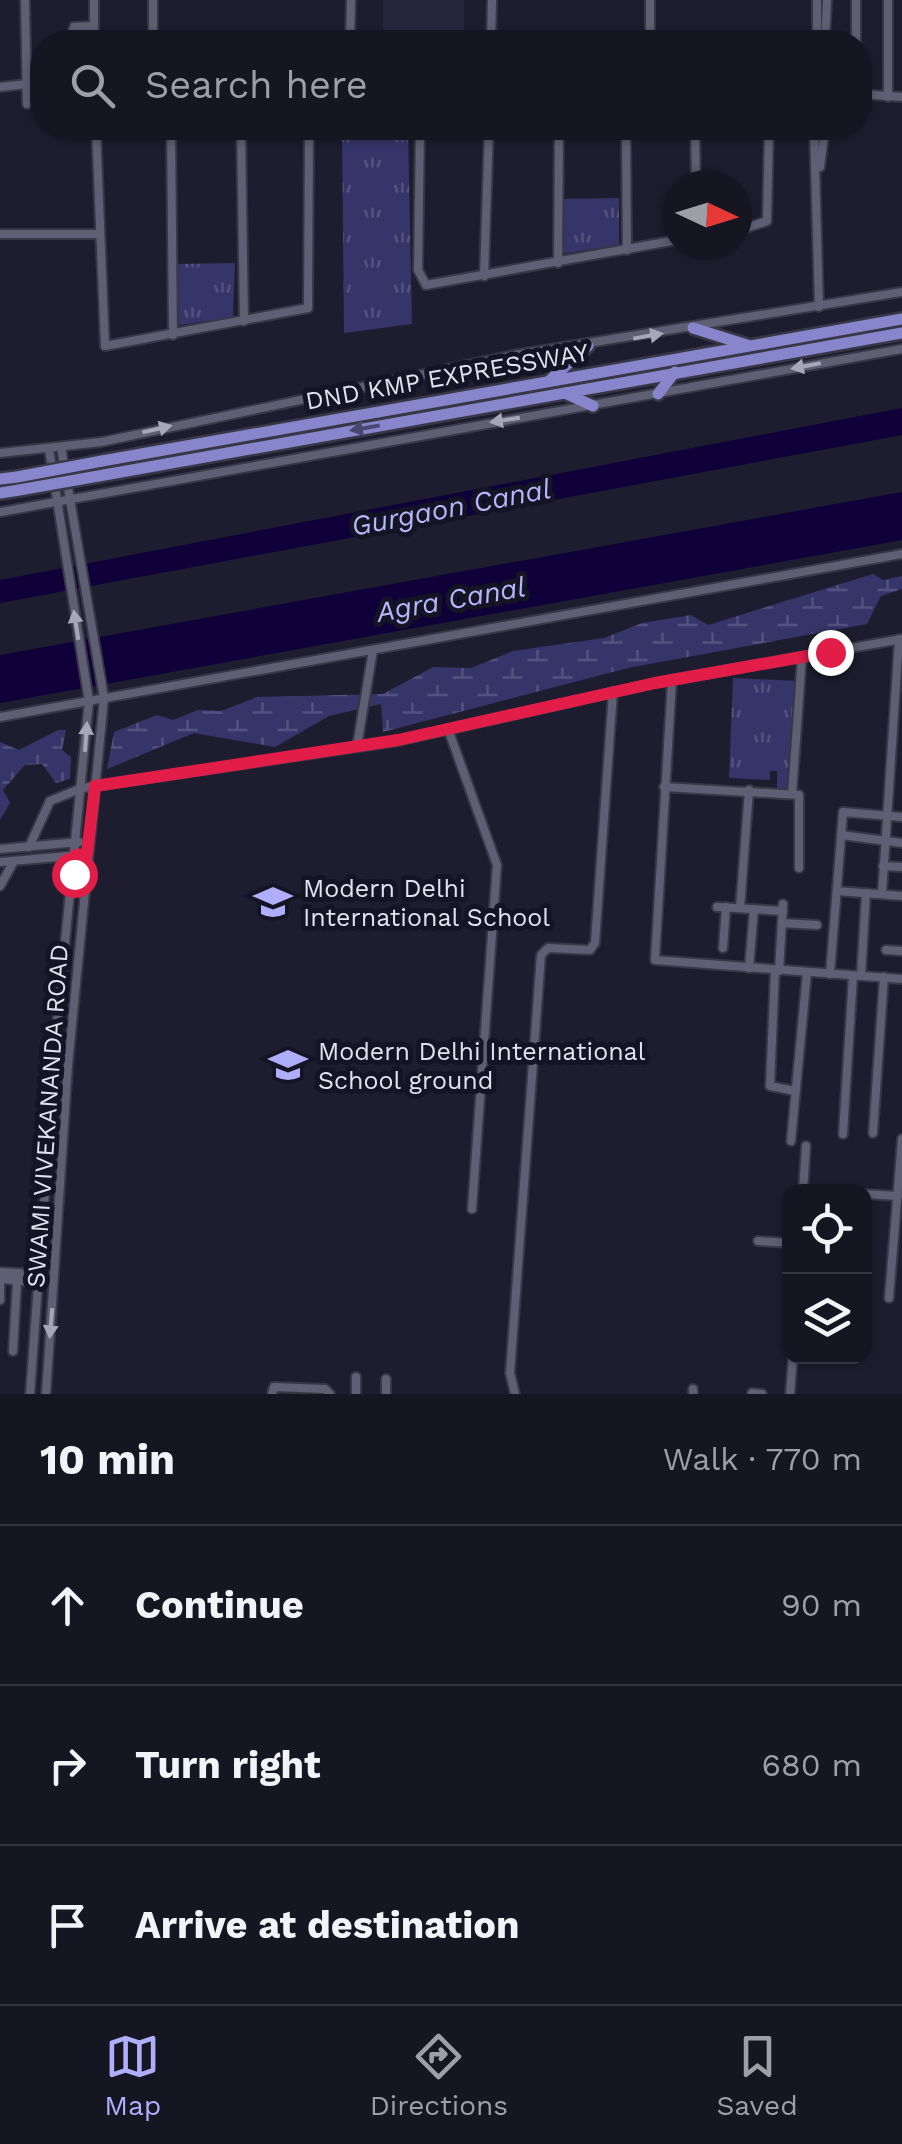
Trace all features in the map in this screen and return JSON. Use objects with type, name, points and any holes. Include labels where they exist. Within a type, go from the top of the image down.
[{"type":"highway","name":"DND KMP EXPRESSWAY","points":[[0,493],[18,483],[544,382],[902,319]]},
{"type":"highway","points":[[693,328],[749,345]]},
{"type":"highway","name":"DND KMP EXPRESSWAY","points":[[0,480],[18,483],[902,333]]},
{"type":"highway","points":[[544,382],[588,346]]},
{"type":"highway","points":[[658,394],[675,372]]},
{"type":"highway","points":[[564,393],[593,406]]},
{"type":"street","points":[[25,0],[27,104]]},
{"type":"street","points":[[94,0],[94,30]]},
{"type":"street","points":[[153,0],[153,30]]},
{"type":"street","points":[[351,30],[352,0]]},
{"type":"street","points":[[491,30],[492,0]]},
{"type":"street","points":[[650,0],[650,30]]},
{"type":"street","points":[[817,0],[817,30]]},
{"type":"street","points":[[825,30],[826,0]]},
{"type":"street","points":[[856,0],[856,30]]},
{"type":"street","points":[[888,0],[888,97]]},
{"type":"street","points":[[73,30],[94,26]]},
{"type":"street","points":[[887,64],[902,64]]},
{"type":"street","points":[[0,87],[27,84]]},
{"type":"street","points":[[872,95],[902,97]]},
{"type":"street","points":[[96,140],[104,345],[244,321],[310,305],[310,140]]},
{"type":"street","points":[[170,140],[173,334]]},
{"type":"street","points":[[242,140],[244,321]]},
{"type":"street","points":[[420,140],[419,278],[426,285],[662,243]]},
{"type":"street","points":[[484,276],[488,140]]},
{"type":"street","points":[[558,263],[559,140]]},
{"type":"street","points":[[626,140],[627,250]]},
{"type":"street","points":[[695,140],[696,170]]},
{"type":"street","points":[[752,226],[767,222],[768,140]]},
{"type":"street","points":[[815,140],[820,307]]},
{"type":"street","points":[[819,170],[823,140]]},
{"type":"street","points":[[0,234],[98,234]]},
{"type":"street","points":[[0,453],[61,447],[514,355],[902,292]]},
{"type":"street","points":[[0,512],[902,349]]},
{"type":"street","name":"SWAMI VIVEKANANDA ROAD","points":[[46,1394],[87,854],[104,693],[61,447]]},
{"type":"street","points":[[30,1394],[36,1278],[88,701],[49,449]]},
{"type":"street","points":[[0,717],[88,701],[104,693],[372,650],[902,554]]},
{"type":"street","points":[[0,886],[4,864],[50,801],[82,788],[357,746],[672,680],[901,639],[882,894]]},
{"type":"street","points":[[357,746],[372,650]]},
{"type":"street","points":[[792,794],[802,657]]},
{"type":"street","points":[[672,680],[655,960],[902,979]]},
{"type":"street","points":[[515,1394],[510,1373],[541,955],[548,948],[590,950],[595,944],[612,692]]},
{"type":"street","points":[[448,729],[497,865],[472,1209]]},
{"type":"street","points":[[664,787],[792,794],[802,800],[800,868]]},
{"type":"street","points":[[888,787],[902,788]]},
{"type":"street","points":[[740,908],[749,790]]},
{"type":"street","points":[[830,974],[844,810],[902,817]]},
{"type":"street","points":[[841,835],[902,843]]},
{"type":"street","points":[[15,848],[89,842]]},
{"type":"street","points":[[4,864],[87,854]]},
{"type":"street","points":[[883,866],[902,867]]},
{"type":"street","points":[[837,890],[902,896]]},
{"type":"street","points":[[843,1134],[866,893]]},
{"type":"street","points":[[723,948],[722,907],[783,907],[770,1086],[795,1090]]},
{"type":"street","points":[[749,968],[754,909]]},
{"type":"street","points":[[782,923],[817,925]]},
{"type":"street","points":[[886,950],[902,951]]},
{"type":"street","points":[[792,1141],[807,973]]},
{"type":"street","points":[[873,1133],[884,978]]},
{"type":"street","points":[[889,1298],[899,1224],[902,1139]]},
{"type":"street","points":[[803,1184],[806,1146]]},
{"type":"street","points":[[872,1194],[898,1196]]},
{"type":"street","points":[[758,1240],[782,1242]]},
{"type":"street","points":[[0,1276],[36,1278]]},
{"type":"street","points":[[0,1276],[16,1282],[36,1278]]},
{"type":"street","points":[[0,1276],[0,1300]]},
{"type":"street","points":[[12,1351],[16,1282]]},
{"type":"street","points":[[790,1394],[792,1364]]},
{"type":"street","points":[[356,1377],[356,1394]]},
{"type":"street","points":[[386,1378],[386,1394]]},
{"type":"street","points":[[272,1394],[277,1386],[322,1388],[330,1394]]},
{"type":"street","points":[[752,1393],[762,1394]]},
{"type":"shaded area","points":[[383,0],[464,0],[464,30],[383,30]]},
{"type":"green space","points":[[342,140],[408,140],[412,324],[344,333]]},
{"type":"green space","points":[[619,198],[619,245],[561,254],[561,199]]},
{"type":"green space","points":[[235,263],[233,317],[174,326],[175,264]]},
{"type":"green space","points":[[873,574],[883,580],[902,576],[902,589],[881,596],[867,624],[628,668],[383,732],[381,704],[329,716],[275,747],[194,733],[107,769],[114,732],[157,715],[173,720],[198,710],[221,711],[257,697],[383,694],[433,667],[471,668],[513,651],[604,638],[642,623],[691,615],[708,625]]},
{"type":"green space","points":[[733,678],[799,681],[795,792],[777,791],[777,771],[770,771],[770,780],[729,778]]},
{"type":"green space","points":[[58,730],[66,730],[62,750],[71,757],[70,779],[56,783],[42,764],[25,765],[3,790],[10,803],[0,820],[0,742],[19,750]]},
{"type":"water","name":"Gurgaon Canal","points":[[902,408],[902,435],[0,603],[0,580]]},
{"type":"water","name":"Agra Canal","points":[[902,492],[902,540],[0,703],[0,655]]},
{"type":"place","name":"Modern Delhi International School","points":[[273,902]]},
{"type":"place","name":"Modern Delhi International School ground","points":[[288,1065]]},
{"type":"route","points":[[74,874],[76,855],[87,854],[95,786],[398,740],[655,683],[830,652]]}]
